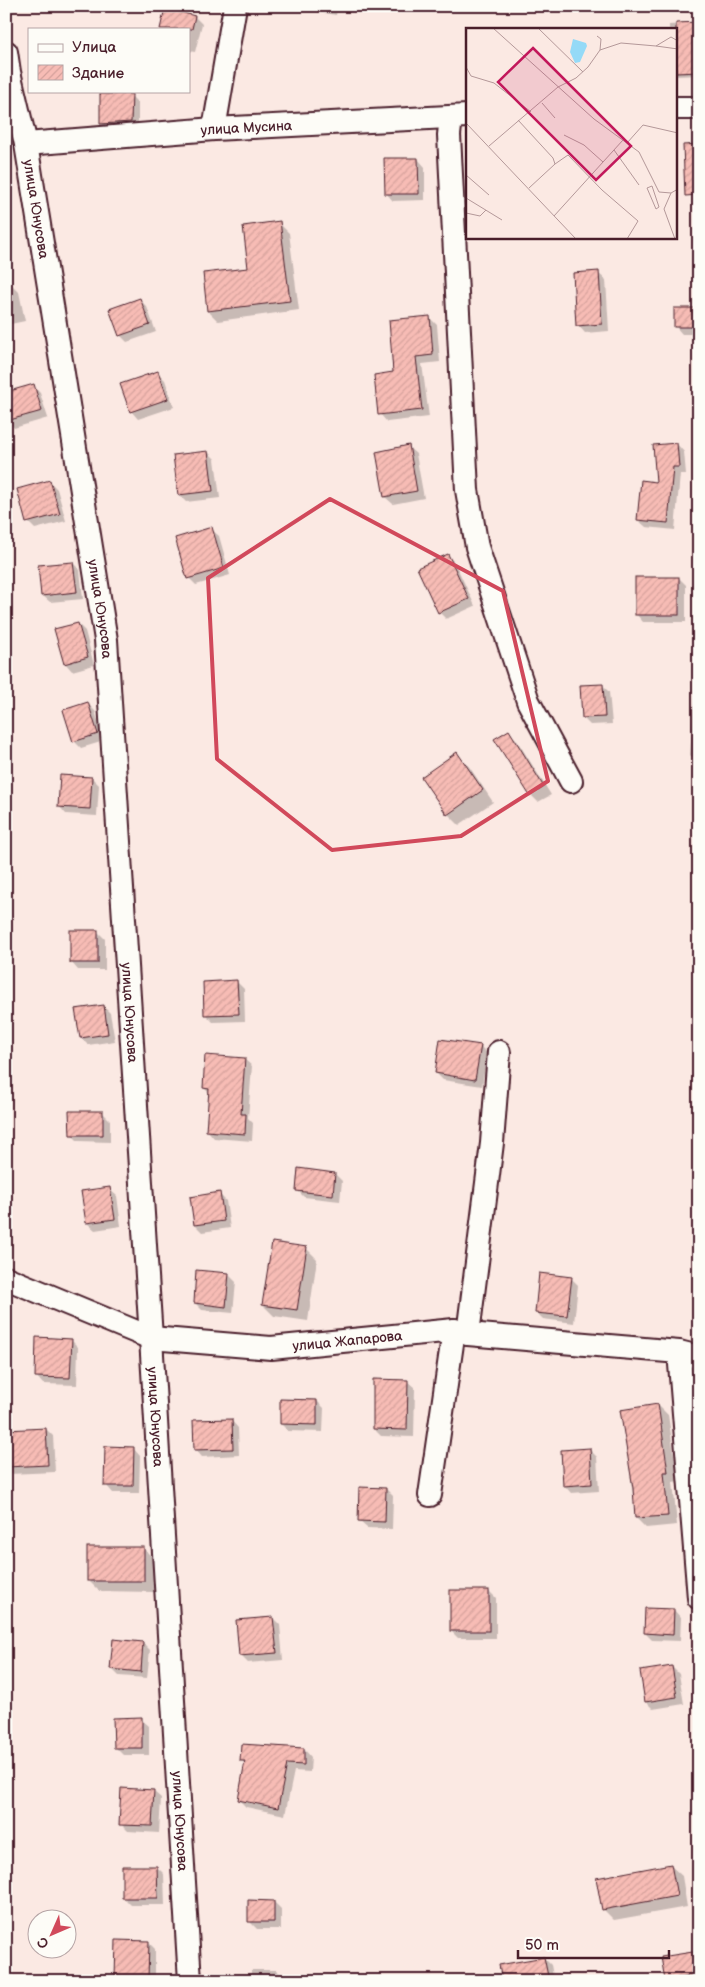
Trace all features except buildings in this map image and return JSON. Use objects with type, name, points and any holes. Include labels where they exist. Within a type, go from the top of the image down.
[{"type":"street","points":[[214,130],[235,6]]},
{"type":"street","name":"улица Юнусова","points":[[7,66],[26,144],[106,640],[190,1981]]},
{"type":"street","points":[[678,108],[699,108]]},
{"type":"street","points":[[459,116],[449,135],[467,490],[477,547],[528,701],[570,781]]},
{"type":"street","name":"улица Мусина","points":[[26,144],[214,130],[459,116]]},
{"type":"street","points":[[430,1495],[461,1332],[492,1143],[499,1052]]},
{"type":"street","name":"улица Жапарова","points":[[6,1278],[151,1338],[271,1348],[461,1332],[689,1354]]},
{"type":"street","points":[[689,1354],[699,1598]]},
{"type":"highlighted area","points":[[330,499],[503,591],[548,781],[461,836],[332,850],[217,759],[208,578]]}]
